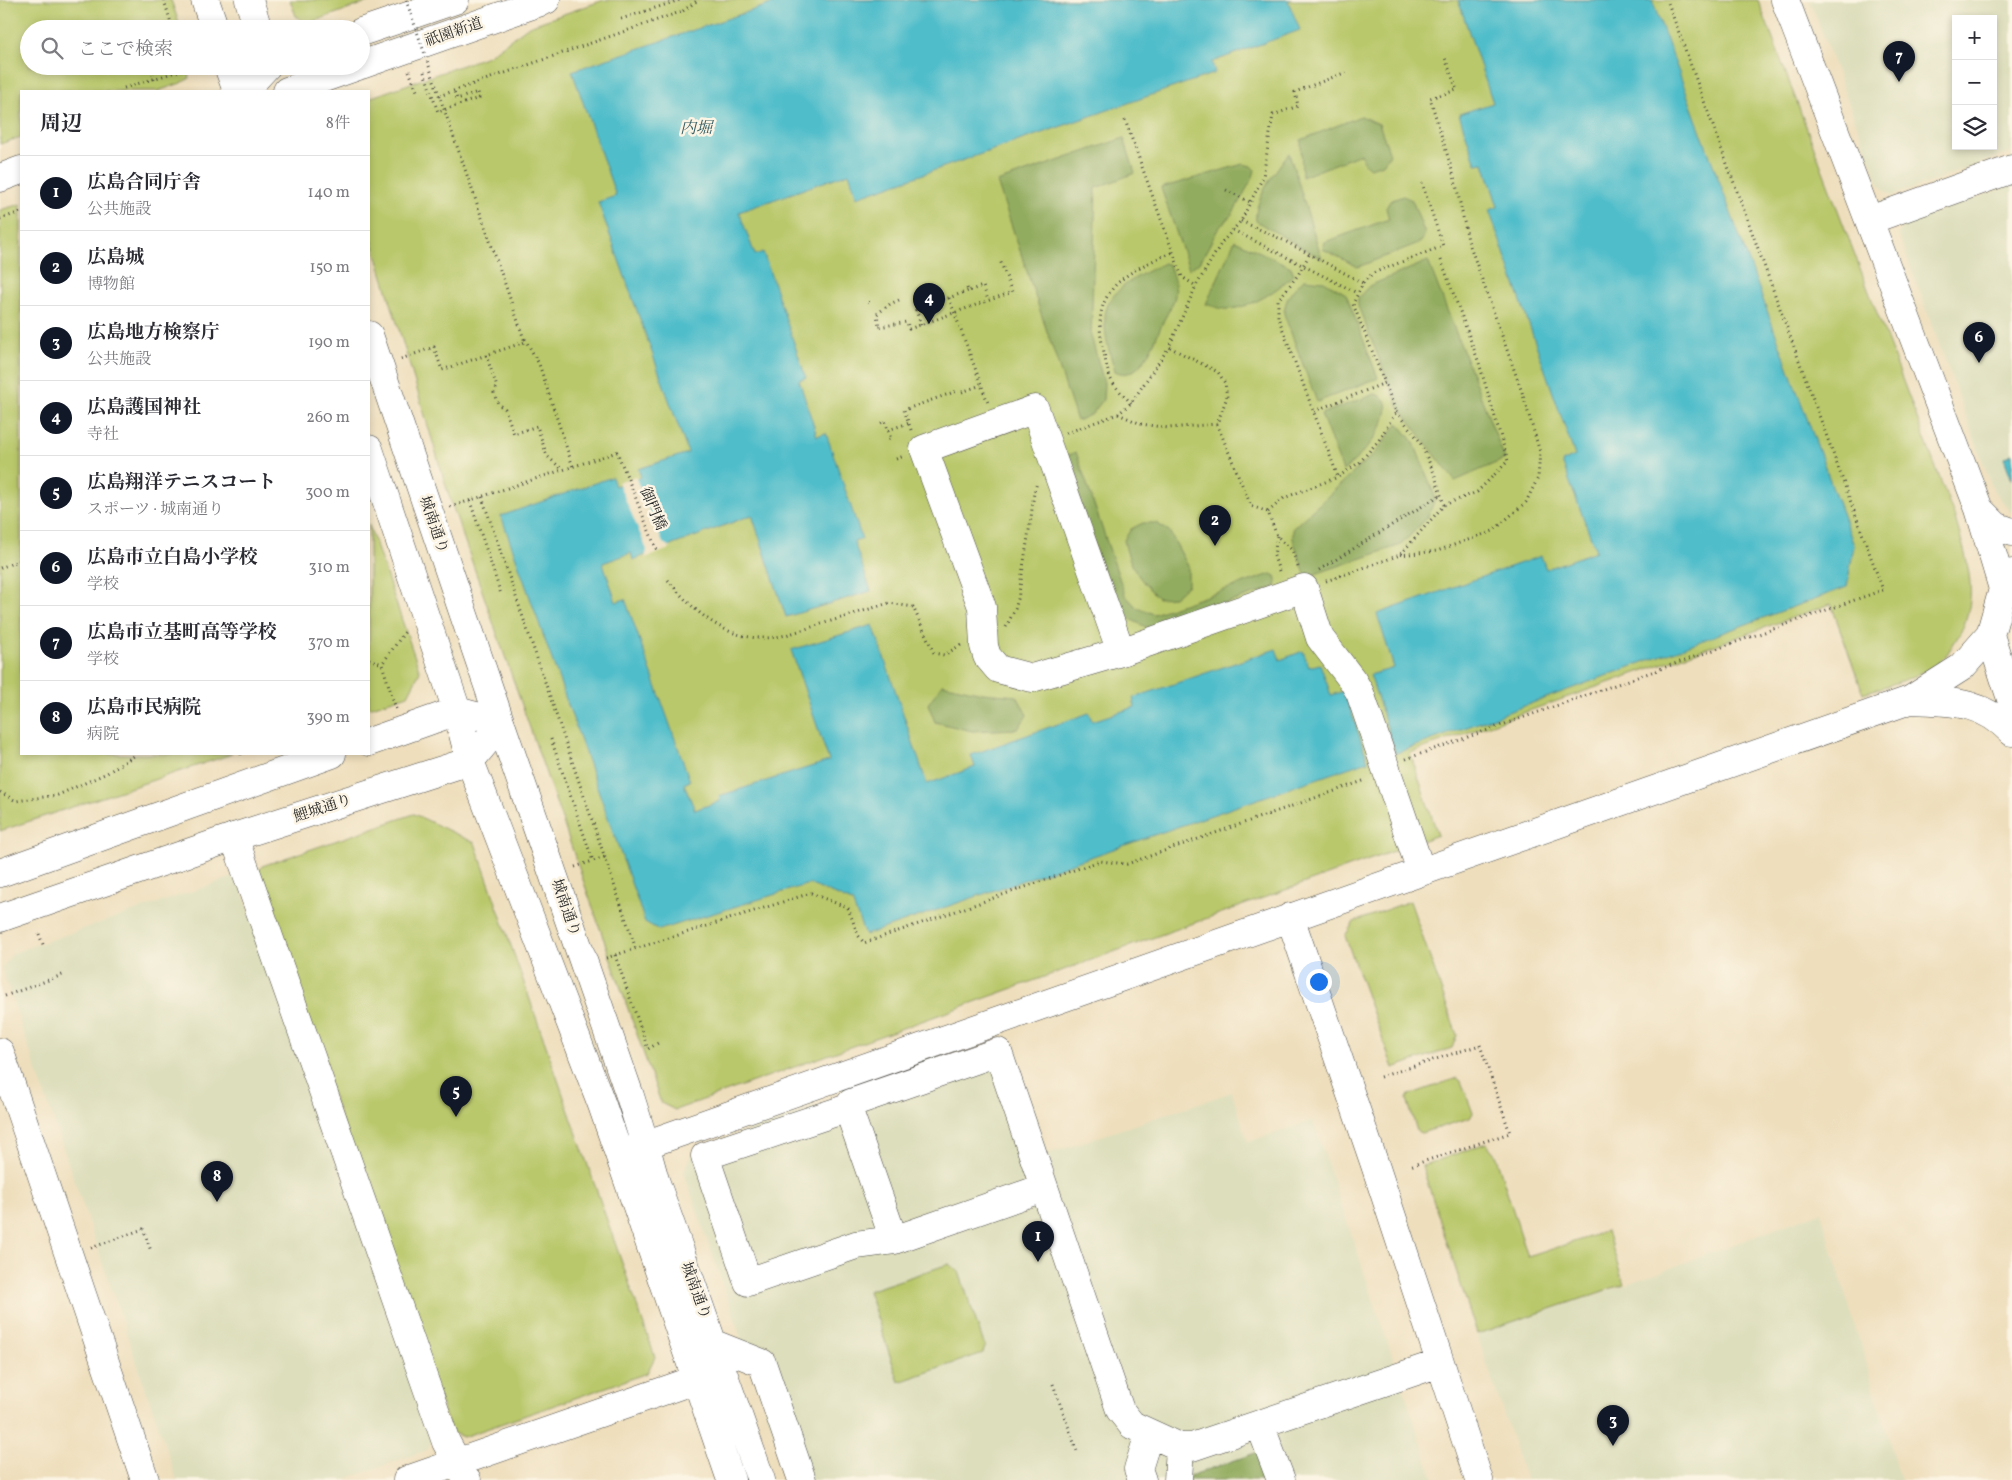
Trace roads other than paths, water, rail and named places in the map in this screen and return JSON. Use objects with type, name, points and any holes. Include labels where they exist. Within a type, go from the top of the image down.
[{"type":"main road","points":[[205,0],[212,20]]},
{"type":"main road","points":[[249,0],[255,20]]},
{"type":"main road","name":"祇園新道","points":[[370,29],[455,0]]},
{"type":"main road","name":"祇園新道","points":[[370,62],[546,0]]},
{"type":"main road","points":[[619,1154],[1910,700],[1962,667],[1990,635],[2007,581],[1785,0]]},
{"type":"main road","points":[[231,75],[236,90]]},
{"type":"main road","points":[[245,90],[259,75]]},
{"type":"main road","points":[[277,75],[285,90]]},
{"type":"main road","name":"祇園新道","points":[[289,90],[333,75]]},
{"type":"main road","points":[[1870,220],[2012,169]]},
{"type":"main road","points":[[0,178],[20,170]]},
{"type":"main road","name":"城南通り","points":[[370,338],[646,1144],[655,1180],[724,1370],[761,1480]]},
{"type":"main road","points":[[1121,652],[1036,409],[924,449],[982,607],[983,640],[987,656],[998,668],[1032,678],[1121,652],[1295,579],[1320,638],[1360,693],[1421,871]]},
{"type":"main road","points":[[370,453],[457,711]]},
{"type":"main road","points":[[1979,509],[1996,526],[2012,532]]},
{"type":"main road","points":[[1990,635],[2012,702]]},
{"type":"main road","points":[[1910,700],[1959,702],[1986,712],[2012,732]]},
{"type":"main road","points":[[370,742],[457,711],[501,724],[470,761]]},
{"type":"main road","name":"城南通り","points":[[457,711],[470,761],[599,1096],[731,1480]]},
{"type":"main road","points":[[0,873],[329,755]]},
{"type":"main road","name":"鯉城通り","points":[[0,918],[234,837],[470,761]]},
{"type":"main road","points":[[234,837],[446,1442],[462,1471]]},
{"type":"main road","points":[[1290,918],[1372,1156],[1478,1480]]},
{"type":"main road","points":[[0,1052],[145,1480]]},
{"type":"main road","points":[[1043,1188],[894,1240],[856,1245],[748,1282],[705,1156],[848,1108],[851,1104],[998,1052],[1120,1410],[1132,1425],[1180,1447],[1203,1445],[1440,1364]]},
{"type":"main road","points":[[848,1108],[894,1240]]},
{"type":"main road","points":[[714,1344],[762,1363],[802,1480]]},
{"type":"main road","points":[[407,1480],[462,1471],[724,1370]]},
{"type":"main road","points":[[1260,1425],[1281,1480]]},
{"type":"main road","points":[[1142,1480],[1138,1469],[1149,1434]]},
{"type":"main road","points":[[1178,1480],[1180,1447]]},
{"type":"water","name":"内堀","points":[[783,0],[1291,0],[1288,1],[1300,30],[1212,62],[1215,73],[857,197],[849,173],[739,212],[755,255],[763,252],[806,378],[799,380],[817,436],[826,433],[862,539],[854,542],[871,591],[786,617],[752,515],[633,560],[631,553],[603,563],[616,602],[625,599],[690,781],[684,784],[695,810],[720,801],[719,796],[829,761],[791,650],[873,625],[927,784],[975,767],[971,755],[1089,713],[1092,721],[1135,707],[1133,698],[1276,649],[1280,660],[1303,651],[1309,667],[1320,664],[1331,695],[1344,691],[1368,761],[865,935],[852,902],[809,884],[659,930],[645,922],[501,516],[612,477],[615,486],[641,477],[638,469],[688,453],[598,202],[616,196],[572,71]]},
{"type":"water","points":[[1458,0],[1652,0],[1854,545],[1847,587],[1394,754],[1395,751],[1370,675],[1394,668],[1377,614],[1541,556],[1546,569],[1596,551],[1562,462],[1575,456],[1489,210],[1498,207],[1484,163],[1476,164],[1459,114],[1493,103]]},
{"type":"water","points":[[2012,454],[2012,480],[2004,458]]},
{"type":"place","name":"広島市立基町高等学校","points":[[1899,82]]},
{"type":"place","name":"広島護国神社","points":[[929,324]]},
{"type":"place","name":"広島市立白島小学校","points":[[1979,363]]},
{"type":"place","name":"広島城","points":[[1215,546]]},
{"type":"place","name":"広島翔洋テニスコート","points":[[456,1117]]},
{"type":"place","name":"広島市民病院","points":[[217,1202]]},
{"type":"place","name":"広島合同庁舎","points":[[1038,1262]]},
{"type":"place","name":"広島地方検察庁","points":[[1613,1446]]}]
